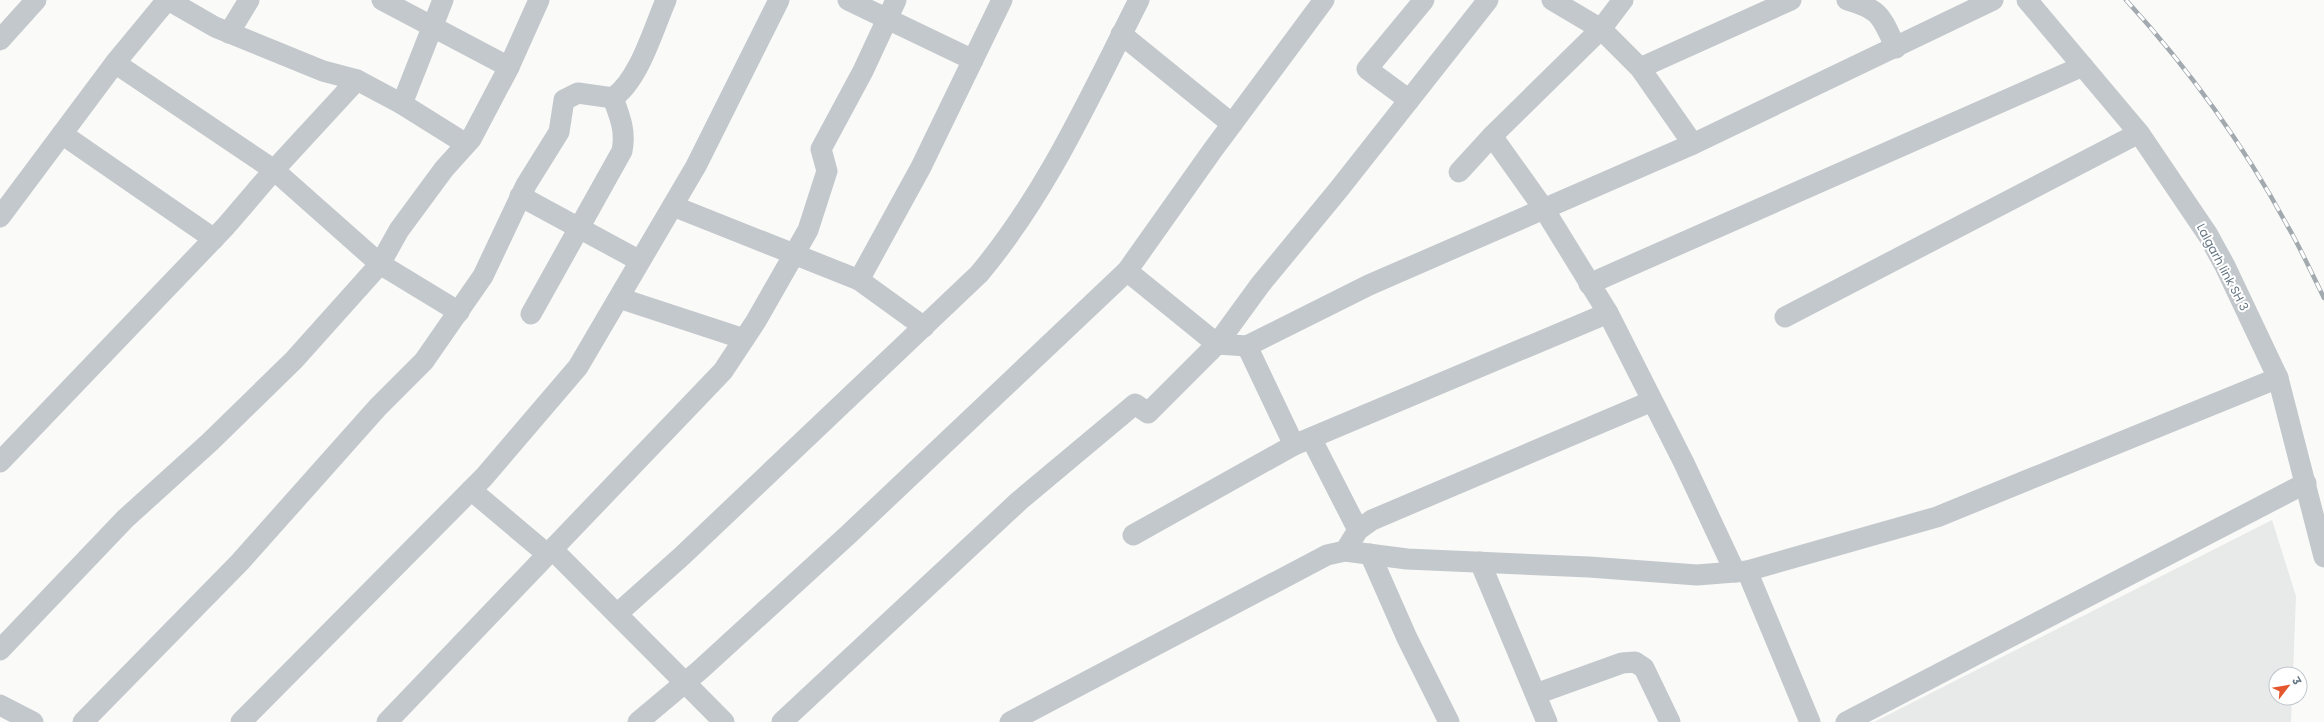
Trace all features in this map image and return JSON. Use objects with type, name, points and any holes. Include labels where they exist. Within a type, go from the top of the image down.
[{"type":"street","points":[[0,40],[36,0]]},
{"type":"street","points":[[0,217],[114,63],[167,0],[229,32],[323,71],[357,80],[402,104],[466,144]]},
{"type":"street","points":[[229,32],[249,0]]},
{"type":"street","points":[[382,0],[433,29],[509,67]]},
{"type":"street","points":[[402,104],[444,0]]},
{"type":"street","points":[[0,650],[125,519],[210,442],[294,360],[380,264],[399,230],[444,169],[466,144],[509,67],[539,0]]},
{"type":"street","points":[[83,722],[240,562],[378,407],[424,362],[483,276],[520,196],[559,132],[564,100],[578,93],[612,98],[622,92],[643,55],[666,0]]},
{"type":"street","points":[[242,722],[471,490],[578,367],[696,166],[779,0]]},
{"type":"street","points":[[848,0],[972,60]]},
{"type":"street","points":[[387,722],[723,371],[744,339],[808,230],[827,171],[821,149],[896,0]]},
{"type":"street","points":[[859,280],[921,167],[1002,0]]},
{"type":"street","points":[[617,614],[979,274],[1005,243],[1056,161],[1139,0]]},
{"type":"street","points":[[638,722],[685,682],[849,534],[1127,270],[1232,124],[1324,0]]},
{"type":"street","points":[[1409,100],[1367,69],[1424,0]]},
{"type":"street","points":[[782,722],[1019,501],[1135,404],[1148,413],[1217,344],[1260,285],[1488,0]]},
{"type":"street","points":[[1552,0],[1601,29],[1640,68],[1693,144]]},
{"type":"street","points":[[1459,172],[1492,136],[1601,29],[1623,0]]},
{"type":"street","points":[[1640,68],[1791,0]]},
{"type":"street","points":[[1847,0],[1862,4],[1879,14],[1896,48]]},
{"type":"street","points":[[1127,270],[1217,344],[1247,346],[1369,285],[1693,144],[1994,0]]},
{"type":"street","name":"Lalgarh link SH 3","points":[[2027,0],[2139,133],[2208,235],[2278,378],[2324,557]]},
{"type":"street","points":[[1121,34],[1232,124]]},
{"type":"street","points":[[114,63],[274,170],[380,264],[459,312]]},
{"type":"street","points":[[1589,284],[2083,66]]},
{"type":"street","points":[[0,462],[214,239],[274,170],[357,80]]},
{"type":"street","points":[[531,314],[578,227],[622,151],[624,139],[622,122],[612,98]]},
{"type":"street","points":[[1785,317],[2139,133]]},
{"type":"street","points":[[62,134],[214,239]]},
{"type":"street","points":[[1492,136],[1544,209],[1608,313],[1652,401],[1741,571],[1810,722]]},
{"type":"street","points":[[520,196],[640,261]]},
{"type":"street","points":[[673,206],[859,280],[924,326]]},
{"type":"street","points":[[619,298],[744,339]]},
{"type":"street","points":[[1133,535],[1302,442],[1608,313]]},
{"type":"street","points":[[1247,346],[1302,442],[1358,530]]},
{"type":"street","points":[[1010,722],[1326,555],[1345,550],[1406,559],[1589,567],[1697,575],[1741,571],[1937,518],[2278,378]]},
{"type":"street","points":[[1345,550],[1358,530],[1372,520],[1652,401]]},
{"type":"street","points":[[1846,722],[2306,483]]},
{"type":"street","points":[[471,490],[550,551],[617,614],[724,722]]},
{"type":"street","points":[[1370,554],[1407,638],[1448,722]]},
{"type":"street","points":[[1480,562],[1547,722]]},
{"type":"street","points":[[1536,694],[1622,663],[1635,662],[1644,668],[1670,722]]},
{"type":"street","points":[[0,705],[32,722]]},
{"type":"shaded area","points":[[2272,520],[2296,596],[2293,666],[2268,666],[2268,706],[2292,706],[2291,722],[1874,722]]},
{"type":"railway","points":[[2126,0],[2171,52],[2233,136],[2252,165],[2292,234],[2324,298]]}]
